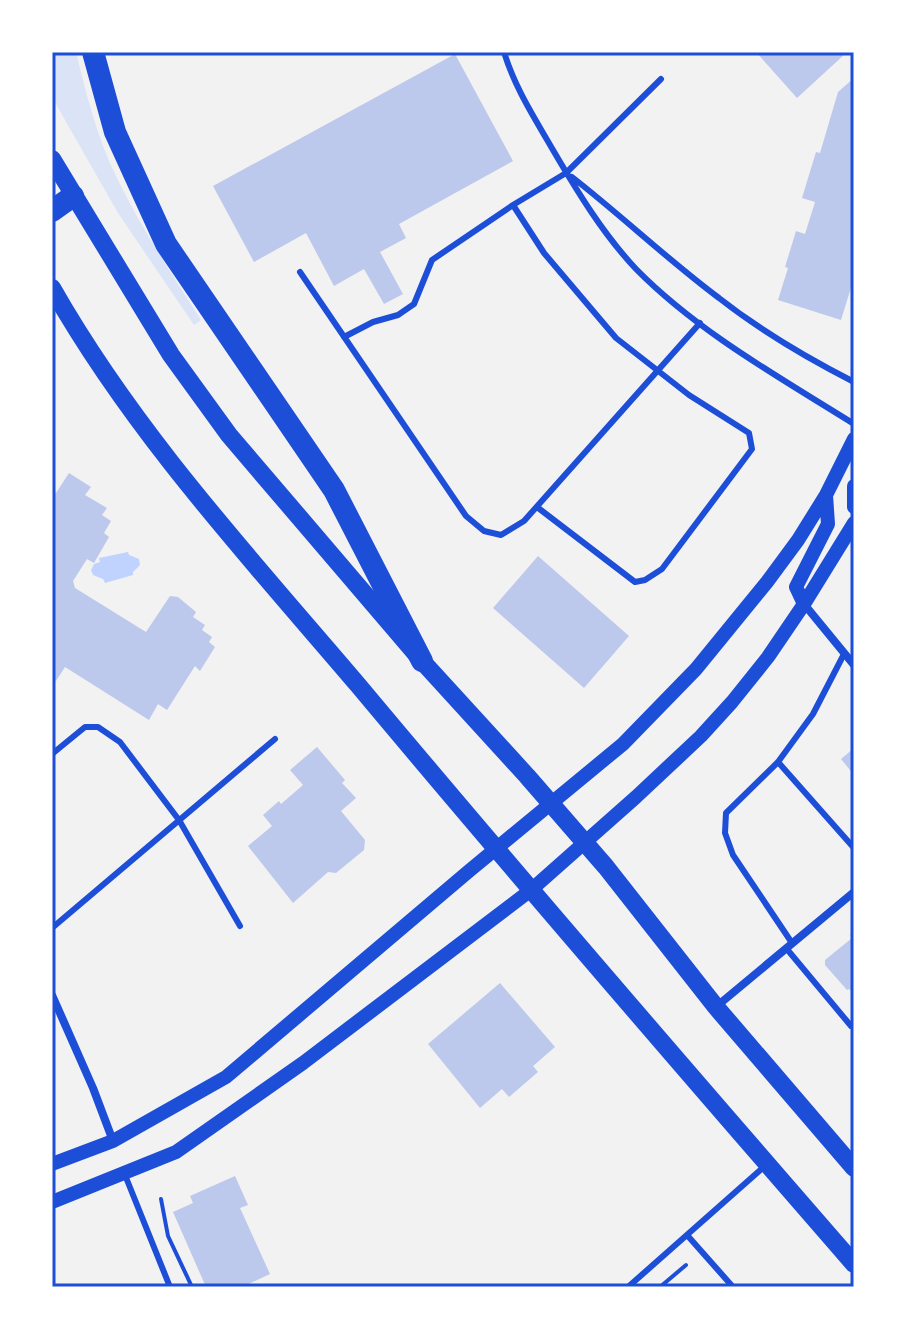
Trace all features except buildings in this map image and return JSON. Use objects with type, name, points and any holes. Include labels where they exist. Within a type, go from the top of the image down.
[{"type":"highway","points":[[93,52],[115,132],[166,244],[334,490],[422,661]]},
{"type":"highway","points":[[52,211],[73,196]]},
{"type":"main road","points":[[52,159],[171,355],[229,435],[422,661],[584,842],[716,1007],[854,1168]]},
{"type":"main road","points":[[52,288],[109,380],[167,460],[531,890],[854,1264]]},
{"type":"street","points":[[52,1164],[113,1141],[226,1077],[623,744],[696,669],[783,561],[826,495],[854,439]]},
{"type":"street","points":[[854,486],[854,507]]},
{"type":"street","points":[[826,495],[828,524],[796,587],[804,604],[854,665]]},
{"type":"street","points":[[52,1202],[176,1152],[246,1105],[531,890],[701,736],[732,702],[768,657],[854,523]]},
{"type":"street","points":[[716,1007],[854,892]]},
{"type":"street","points":[[52,995],[113,1141]]},
{"type":"lane","points":[[504,52],[514,84],[566,173],[610,239],[628,260],[700,323],[747,357],[854,424]]},
{"type":"lane","points":[[344,337],[373,322],[398,315],[414,304],[432,260],[566,173],[661,79]]},
{"type":"lane","points":[[566,173],[628,220],[720,299],[800,353],[854,382]]},
{"type":"lane","points":[[513,205],[544,253],[616,338],[689,395],[749,433],[752,449],[662,569],[645,580],[635,582],[537,507]]},
{"type":"lane","points":[[300,272],[466,516],[484,531],[501,535],[524,521],[700,323]]},
{"type":"lane","points":[[844,654],[813,714],[778,762],[726,813],[725,833],[733,855],[789,946],[851,1026],[854,1024]]},
{"type":"lane","points":[[52,754],[85,727],[98,727],[120,742],[179,820],[240,926]]},
{"type":"lane","points":[[52,928],[275,739]]},
{"type":"lane","points":[[778,762],[854,848]]},
{"type":"lane","points":[[628,1287],[767,1164]]},
{"type":"lane","points":[[125,1175],[170,1287]]},
{"type":"lane","points":[[687,1235],[733,1287]]},
{"type":"path","points":[[161,1199],[168,1236],[192,1287]]},
{"type":"path","points":[[660,1287],[686,1265]]},
{"type":"shaded area","points":[[52,52],[76,52],[109,161],[125,195],[201,320],[194,325],[118,213],[57,106],[52,95]]},
{"type":"water","points":[[128,552],[139,559],[140,565],[133,575],[105,583],[93,575],[91,570],[94,564],[100,562],[99,558]]}]
